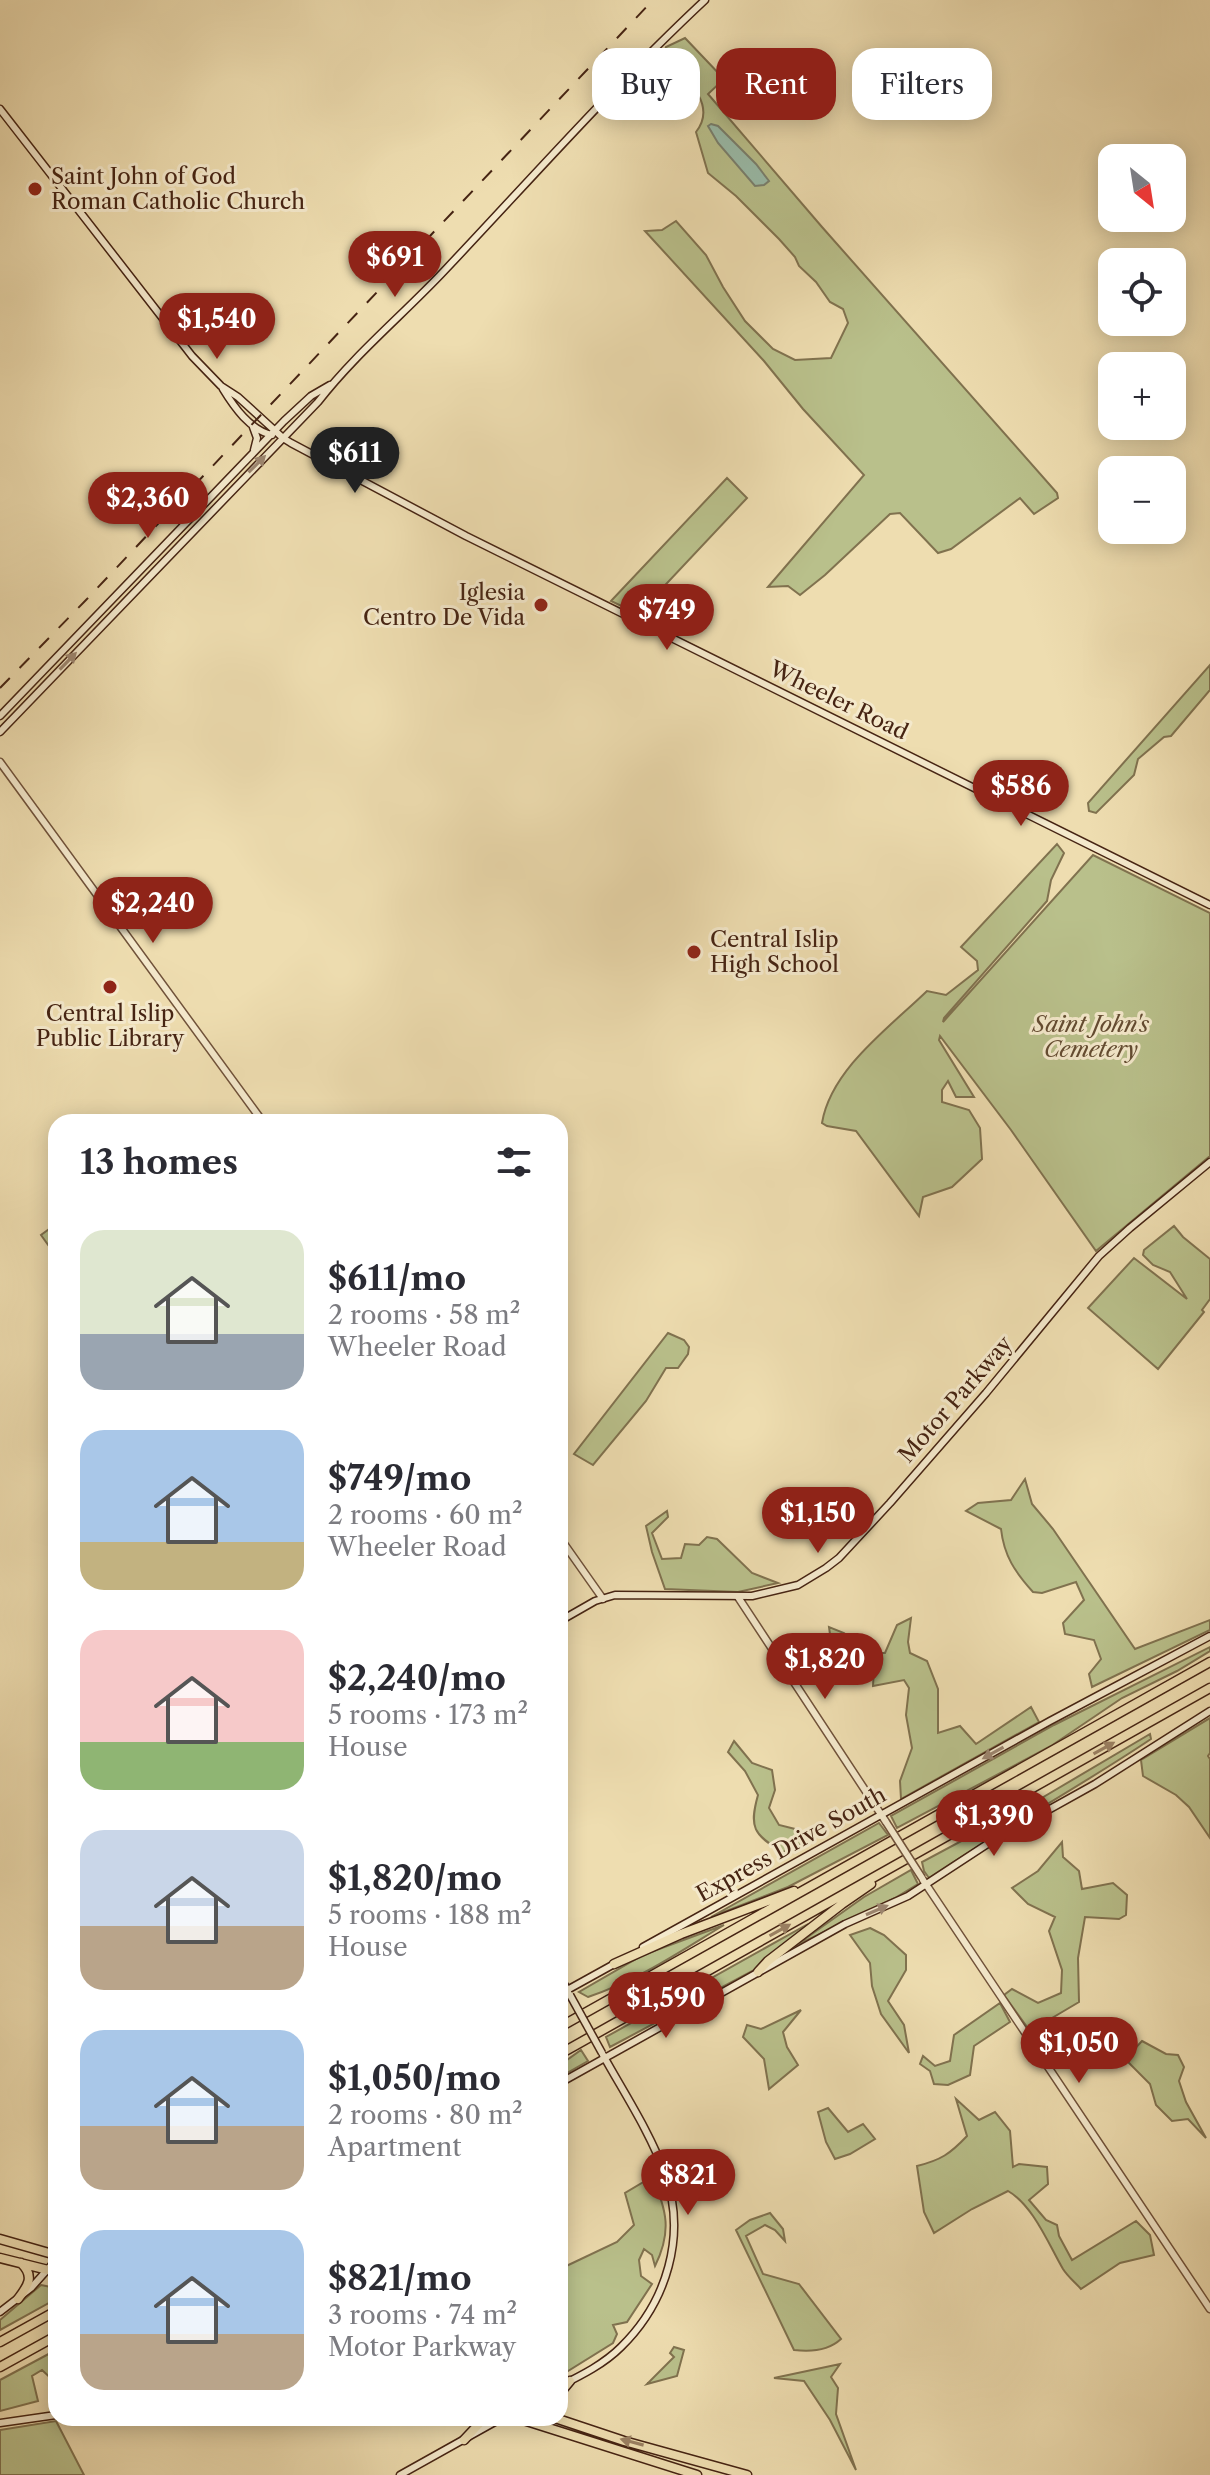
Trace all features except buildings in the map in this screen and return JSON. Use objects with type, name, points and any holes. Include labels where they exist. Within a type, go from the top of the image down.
[{"type":"highway","points":[[568,2023],[1210,1662]]},
{"type":"highway","points":[[568,2050],[1210,1688]]},
{"type":"highway","points":[[758,1972],[842,1904],[929,1847]]},
{"type":"highway","points":[[614,1964],[681,1934],[765,1903],[857,1861]]},
{"type":"highway","points":[[0,2239],[48,2254]]},
{"type":"highway","points":[[0,2258],[48,2270]]},
{"type":"highway","points":[[18,2299],[28,2286],[30,2277],[20,2263]]},
{"type":"highway","points":[[0,2342],[48,2315]]},
{"type":"highway","points":[[0,2367],[48,2340]]},
{"type":"highway","points":[[568,2418],[604,2434]]},
{"type":"highway","points":[[568,2422],[747,2475]]},
{"type":"highway","points":[[464,2440],[477,2426]]},
{"type":"highway","points":[[542,2426],[697,2475]]},
{"type":"main road","points":[[0,732],[705,0]]},
{"type":"main road","points":[[1,114],[192,356],[221,386]]},
{"type":"main road","points":[[0,716],[273,433],[311,396],[332,384]]},
{"type":"main road","name":"Wheeler Road","points":[[221,386],[238,397],[273,433],[466,536],[1210,905]]},
{"type":"main road","name":"Wheeler Road","points":[[221,386],[231,403],[251,423],[264,433],[273,433]]},
{"type":"main road","points":[[251,423],[257,438],[252,454]]},
{"type":"main road","points":[[0,762],[257,1114]]},
{"type":"main road","name":"Motor Parkway","points":[[568,1617],[603,1599],[626,1594],[738,1597],[765,1594],[798,1585],[839,1558],[986,1393],[1099,1256],[1210,1162]]},
{"type":"main road","points":[[568,1549],[603,1599]]},
{"type":"main road","points":[[738,1597],[1210,2309]]},
{"type":"main road","name":"Express Drive South","points":[[569,1993],[614,1964],[881,1815],[1210,1636]]},
{"type":"main road","points":[[568,2078],[845,1924],[908,1896],[924,1881],[1095,1784],[1210,1711]]},
{"type":"main road","points":[[569,1993],[654,2148],[672,2200],[674,2228],[672,2255],[657,2299],[641,2326],[620,2349],[570,2381]]},
{"type":"main road","points":[[0,2312],[48,2274]]},
{"type":"main road","points":[[0,2423],[48,2416]]},
{"type":"main road","points":[[400,2475],[488,2426]]},
{"type":"green space","points":[[685,38],[695,48],[666,48]]},
{"type":"green space","points":[[700,54],[716,71],[716,86],[708,94],[716,103],[716,120],[730,120],[1057,493],[1058,498],[1034,514],[1020,498],[951,549],[938,553],[900,513],[890,514],[800,595],[788,586],[768,587],[864,475],[645,231],[662,230],[676,221],[706,255],[745,321],[773,349],[795,360],[831,358],[848,323],[843,309],[830,302],[779,239],[708,173],[696,132],[702,121]]},
{"type":"green space","points":[[727,478],[747,498],[638,614],[611,601]]},
{"type":"green space","points":[[1210,665],[1210,690],[1171,736],[1164,737],[1138,759],[1134,775],[1096,813],[1089,811],[1088,803]]},
{"type":"green space","name":"Saint John's Cemetery","points":[[1057,844],[1064,853],[1051,880],[1047,901],[943,1022],[1093,855],[1210,913],[1210,1156],[1096,1251],[940,1036],[939,1040],[974,1097],[956,1097],[948,1081],[942,1090],[942,1102],[969,1110],[980,1128],[982,1159],[952,1187],[923,1197],[919,1216],[856,1131],[822,1123],[837,1085],[849,1067],[880,1034],[927,991],[946,995],[978,970],[977,961],[961,947]]},
{"type":"green space","points":[[1174,1226],[1210,1259],[1210,1299],[1202,1310],[1204,1312],[1158,1369],[1088,1308],[1134,1258],[1187,1299],[1170,1272],[1153,1265],[1143,1255],[1144,1250]]},
{"type":"green space","points":[[48,1230],[48,1245],[41,1235]]},
{"type":"green space","points":[[668,1333],[684,1340],[689,1347],[678,1368],[666,1368],[646,1401],[593,1465],[574,1454]]},
{"type":"green space","points":[[1025,1479],[1032,1504],[1053,1529],[1135,1649],[1210,1620],[1210,1630],[1092,1687],[1089,1674],[1101,1659],[1094,1640],[1065,1634],[1063,1623],[1084,1600],[1076,1582],[1042,1593],[1033,1592],[1011,1563],[1001,1529],[966,1511],[978,1503],[1011,1500]]},
{"type":"green space","points":[[667,1511],[668,1517],[652,1533],[662,1559],[681,1558],[685,1544],[699,1545],[707,1537],[717,1539],[752,1573],[778,1583],[738,1592],[665,1589],[646,1526]]},
{"type":"green space","points":[[911,1618],[910,1653],[927,1661],[938,1689],[938,1733],[960,1726],[976,1744],[1031,1707],[1039,1722],[901,1799],[900,1781],[912,1748],[906,1715],[909,1688],[904,1680],[873,1686],[874,1669],[868,1664],[848,1670],[834,1663],[829,1627],[844,1633],[868,1653],[885,1653],[897,1625]]},
{"type":"green space","points":[[1210,1647],[1210,1651],[1122,1698],[1051,1746],[897,1828],[891,1816],[1054,1725]]},
{"type":"green space","points":[[1210,1718],[1210,1838],[1189,1807],[1176,1795],[1143,1776],[1141,1760]]},
{"type":"green space","points":[[1150,1734],[1151,1739],[929,1878],[924,1871],[922,1862],[1040,1799]]},
{"type":"green space","points":[[734,1741],[752,1763],[772,1770],[775,1790],[769,1808],[779,1825],[795,1829],[808,1838],[796,1848],[783,1852],[765,1840],[756,1829],[754,1815],[758,1795],[745,1771],[728,1752]]},
{"type":"green space","points":[[879,1823],[888,1835],[788,1887],[711,1917]]},
{"type":"green space","points":[[1062,1842],[1063,1857],[1079,1871],[1082,1889],[1113,1883],[1127,1895],[1126,1915],[1119,1919],[1085,1917],[1078,1958],[1079,2002],[1030,2031],[1004,1995],[1012,1989],[1038,2003],[1061,1993],[1062,1970],[1049,1931],[1055,1917],[1028,1904],[1012,1888],[1038,1871]]},
{"type":"green space","points":[[911,1870],[918,1884],[795,1946],[864,1897]]},
{"type":"green space","points":[[808,1924],[758,1968],[610,2047],[606,2037]]},
{"type":"green space","points":[[724,1925],[624,1983],[588,1997],[579,1992],[643,1955]]},
{"type":"green space","points":[[870,1928],[884,1935],[906,1955],[906,1970],[888,2001],[904,2025],[909,2053],[881,2014],[872,1986],[870,1963],[850,1935]]},
{"type":"green space","points":[[1000,2003],[1010,2022],[974,2046],[970,2075],[948,2085],[934,2084],[930,2071],[920,2064],[923,2056],[935,2066],[950,2061],[954,2035]]},
{"type":"green space","points":[[801,2010],[783,2032],[787,2047],[798,2065],[769,2089],[764,2059],[743,2037],[747,2025],[761,2029]]},
{"type":"green space","points":[[1142,2041],[1166,2054],[1178,2055],[1184,2067],[1179,2081],[1186,2102],[1206,2138],[1188,2119],[1172,2121],[1156,2105],[1150,2084],[1125,2059]]},
{"type":"green space","points":[[581,2050],[588,2061],[568,2072],[568,2059]]},
{"type":"green space","points":[[956,2099],[979,2120],[995,2112],[1010,2131],[1013,2167],[1019,2164],[1047,2167],[1048,2184],[1029,2200],[1046,2220],[1057,2225],[1059,2236],[1072,2260],[1136,2221],[1150,2235],[1154,2255],[1120,2263],[1081,2289],[1063,2269],[1033,2216],[1008,2191],[934,2233],[924,2212],[917,2166],[945,2156],[967,2136]]},
{"type":"green space","points":[[828,2108],[848,2132],[863,2124],[875,2139],[835,2159],[826,2142],[818,2112]]},
{"type":"green space","points":[[652,2177],[661,2200],[666,2221],[660,2254],[655,2266],[652,2255],[644,2249],[639,2260],[641,2276],[652,2284],[627,2322],[613,2325],[617,2334],[613,2343],[568,2371],[568,2265],[617,2242],[634,2225],[625,2193]]},
{"type":"green space","points":[[770,2213],[783,2229],[785,2241],[765,2225],[746,2236],[763,2274],[799,2284],[841,2339],[830,2346],[812,2351],[794,2350],[736,2230],[750,2220]]},
{"type":"green space","points":[[41,2285],[48,2286],[48,2303],[0,2330],[0,2320]]},
{"type":"green space","points":[[674,2347],[684,2350],[677,2376],[647,2384],[674,2357],[670,2353]]},
{"type":"green space","points":[[48,2354],[48,2376],[42,2370],[32,2376],[38,2401],[0,2411],[0,2380]]},
{"type":"green space","points":[[840,2364],[831,2377],[838,2388],[836,2414],[856,2470],[830,2420],[804,2381],[774,2378]]},
{"type":"green space","points":[[48,2422],[48,2426],[59,2426],[84,2475],[0,2475],[0,2430]]},
{"type":"shaded area","points":[[708,126],[718,126],[769,181],[755,186],[718,143]]},
{"type":"railway","points":[[0,688],[653,0]]},
{"type":"place","name":"Saint John of God Roman Catholic Church","points":[[35,189]]},
{"type":"place","name":"Iglesia Centro De Vida","points":[[541,605]]},
{"type":"place","name":"Central Islip High School","points":[[694,952]]},
{"type":"place","name":"Central Islip Public Library","points":[[110,987]]}]
